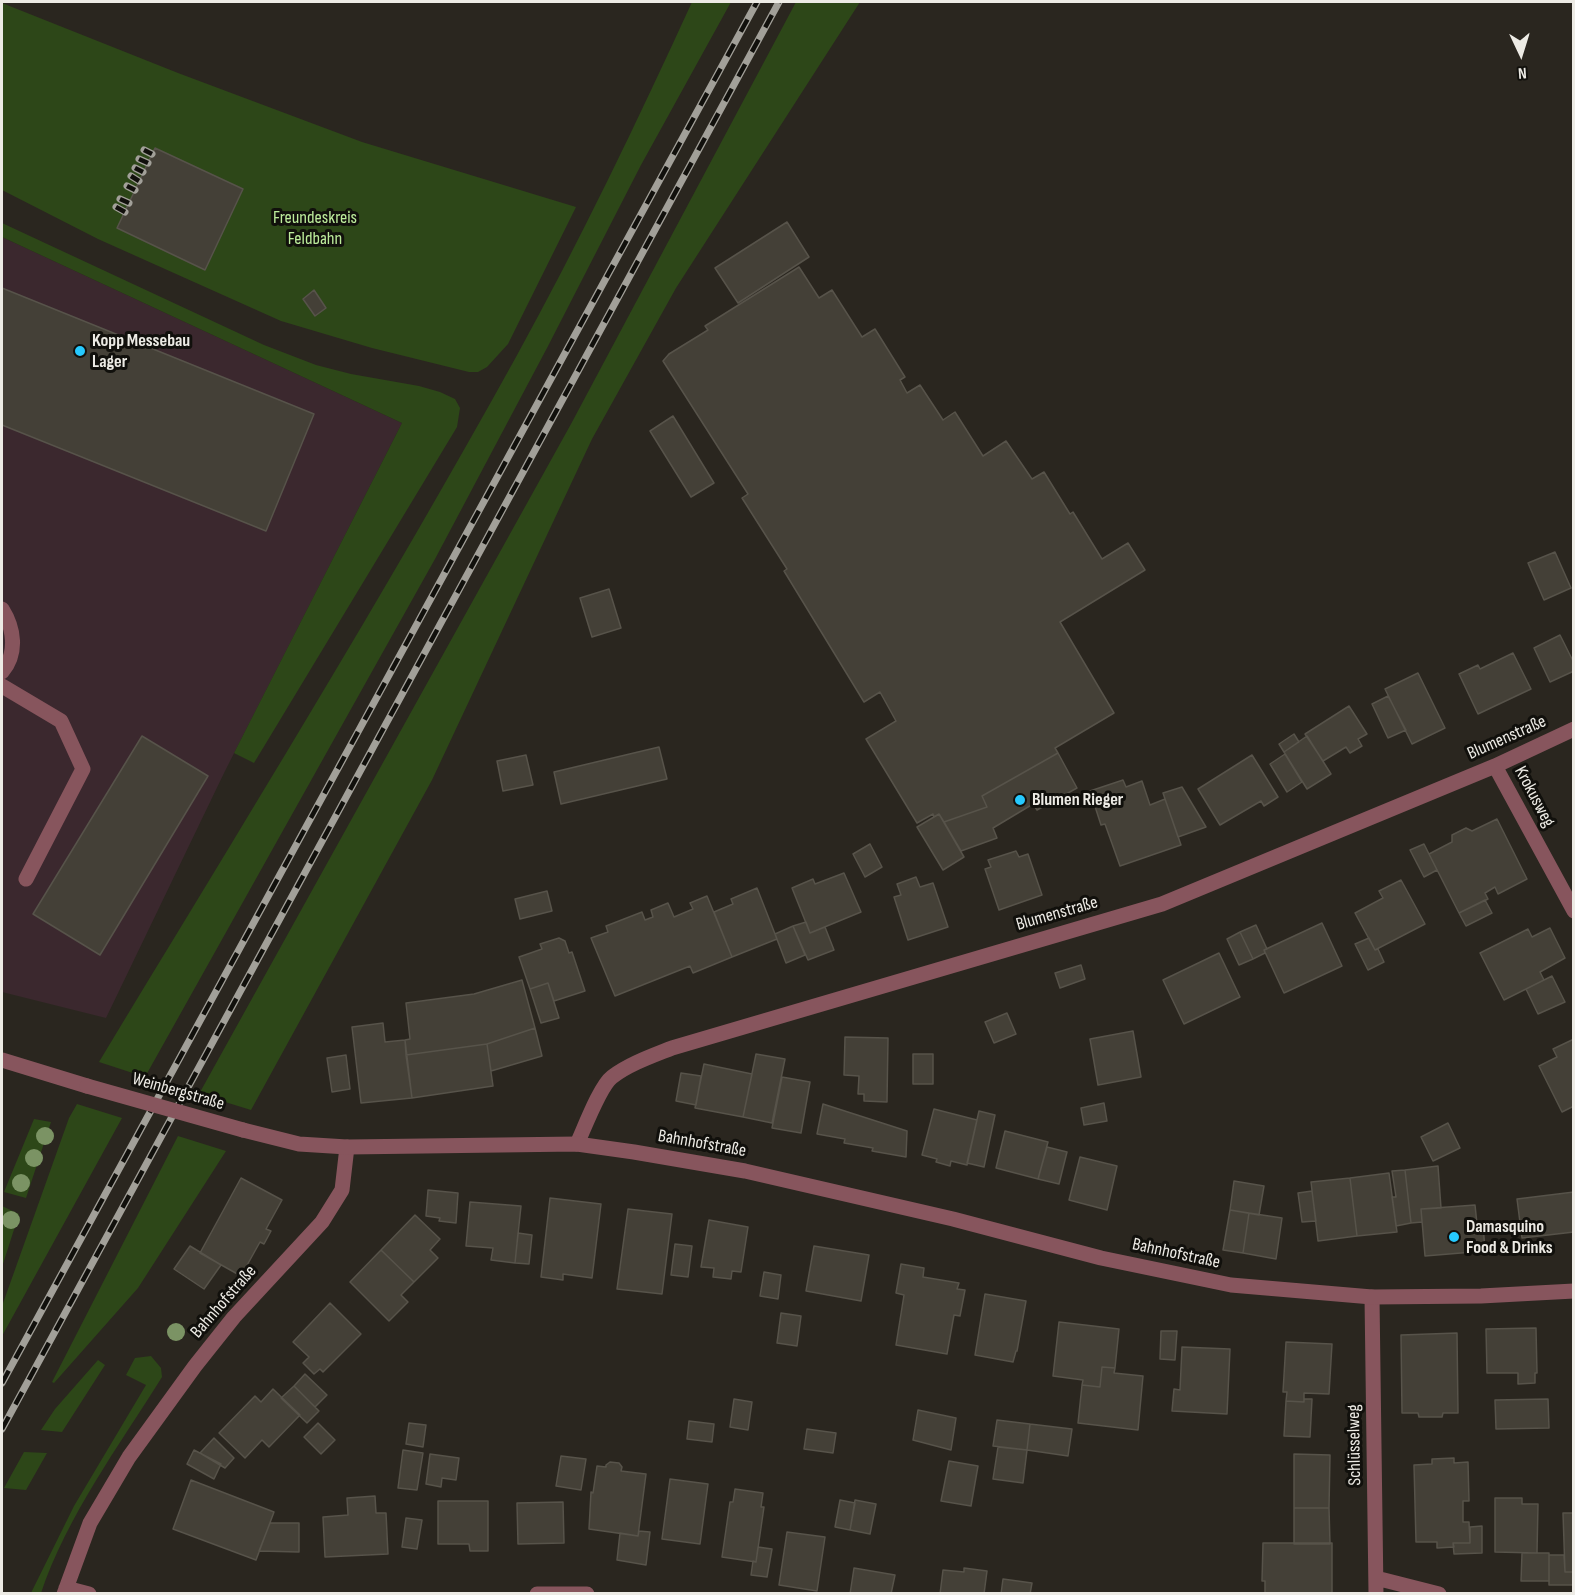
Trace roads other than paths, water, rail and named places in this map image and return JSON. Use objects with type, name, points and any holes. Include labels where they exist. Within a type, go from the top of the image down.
[{"type":"street","points":[[2,609],[9,621],[13,640],[10,658],[2,672]]},
{"type":"street","points":[[2,686],[61,721],[83,769],[26,879]]},
{"type":"street","name":"Blumenstraße","points":[[577,1144],[610,1078],[672,1048],[1162,904],[1495,766],[1574,729]]},
{"type":"street","name":"Krokusweg","points":[[1495,766],[1574,911]]},
{"type":"street","name":"Weinbergstraße","points":[[2,1060],[243,1130],[299,1144],[347,1147]]},
{"type":"street","name":"Bahnhofstraße","points":[[65,1591],[90,1522],[129,1457],[234,1317],[322,1222],[342,1190],[347,1147],[577,1144],[745,1171],[953,1219],[1101,1258],[1231,1285],[1372,1297],[1481,1296],[1574,1291]]},
{"type":"street","name":"Schlüsselweg","points":[[1372,1297],[1376,1586]]},
{"type":"street","points":[[1376,1586],[1439,1593]]},
{"type":"street","points":[[65,1591],[89,1593]]},
{"type":"street","points":[[537,1593],[587,1593]]},
{"type":"railway","points":[[2,1383],[757,2]]},
{"type":"railway","points":[[2,1429],[779,2]]},
{"type":"railway","points":[[144,150],[152,154]]},
{"type":"railway","points":[[139,159],[148,163]]},
{"type":"railway","points":[[135,168],[143,172]]},
{"type":"railway","points":[[131,176],[139,181]]},
{"type":"railway","points":[[127,186],[135,190]]},
{"type":"railway","points":[[120,199],[129,203]]},
{"type":"railway","points":[[116,207],[125,212]]},
{"type":"place","name":"Kopp Messebau Lager","points":[[80,351]]},
{"type":"place","name":"Blumen Rieger","points":[[1020,800]]},
{"type":"place","name":"Damasquino Food & Drinks","points":[[1454,1237]]},
{"type":"park label","name":"Freundeskreis Feldbahn","points":[[315,228]]}]
